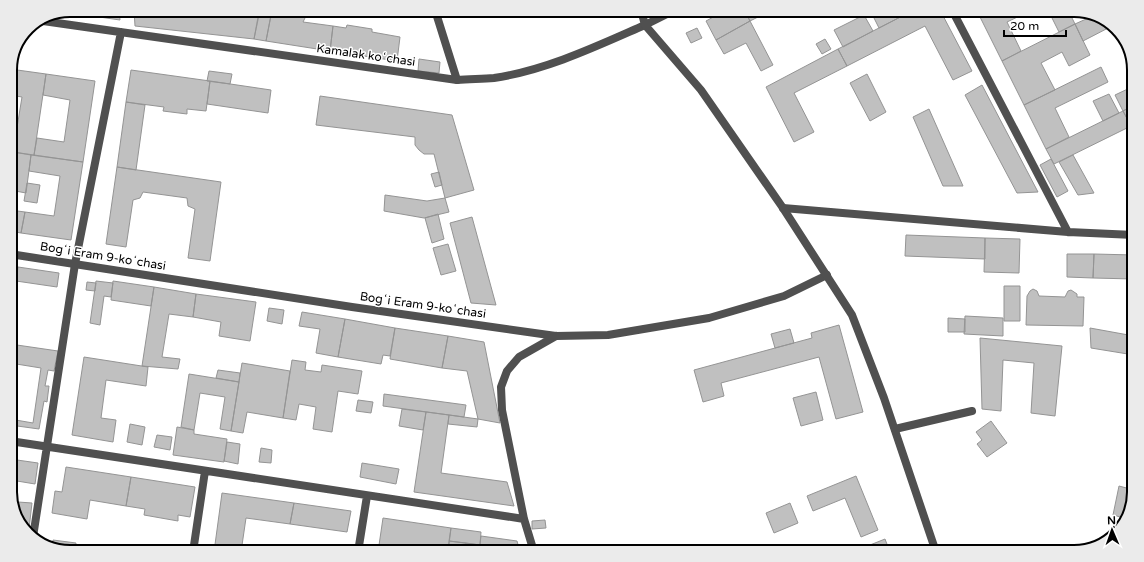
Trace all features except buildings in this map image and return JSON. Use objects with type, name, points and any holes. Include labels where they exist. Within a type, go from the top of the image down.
[{"type":"street","points":[[437,17],[457,80]]},
{"type":"street","points":[[643,17],[645,25],[701,90],[782,208],[852,315],[895,429],[934,545]]},
{"type":"street","name":"Kamalak koʻchasi","points":[[49,22],[457,80],[494,78],[535,69],[572,56],[661,17]]},
{"type":"street","points":[[956,17],[1068,232]]},
{"type":"street","points":[[35,532],[75,264],[121,32]]},
{"type":"street","points":[[782,208],[1068,232],[1127,235]]},
{"type":"street","name":"Bogʻi Eram 9-koʻchasi","points":[[17,255],[556,336],[608,334],[709,318],[784,296],[826,275]]},
{"type":"street","points":[[532,545],[524,519],[502,410],[501,387],[507,371],[519,357],[556,336]]},
{"type":"street","points":[[895,429],[972,410]]},
{"type":"street","points":[[17,442],[524,519]]},
{"type":"street","points":[[194,545],[205,471]]},
{"type":"street","points":[[359,545],[367,496]]}]
